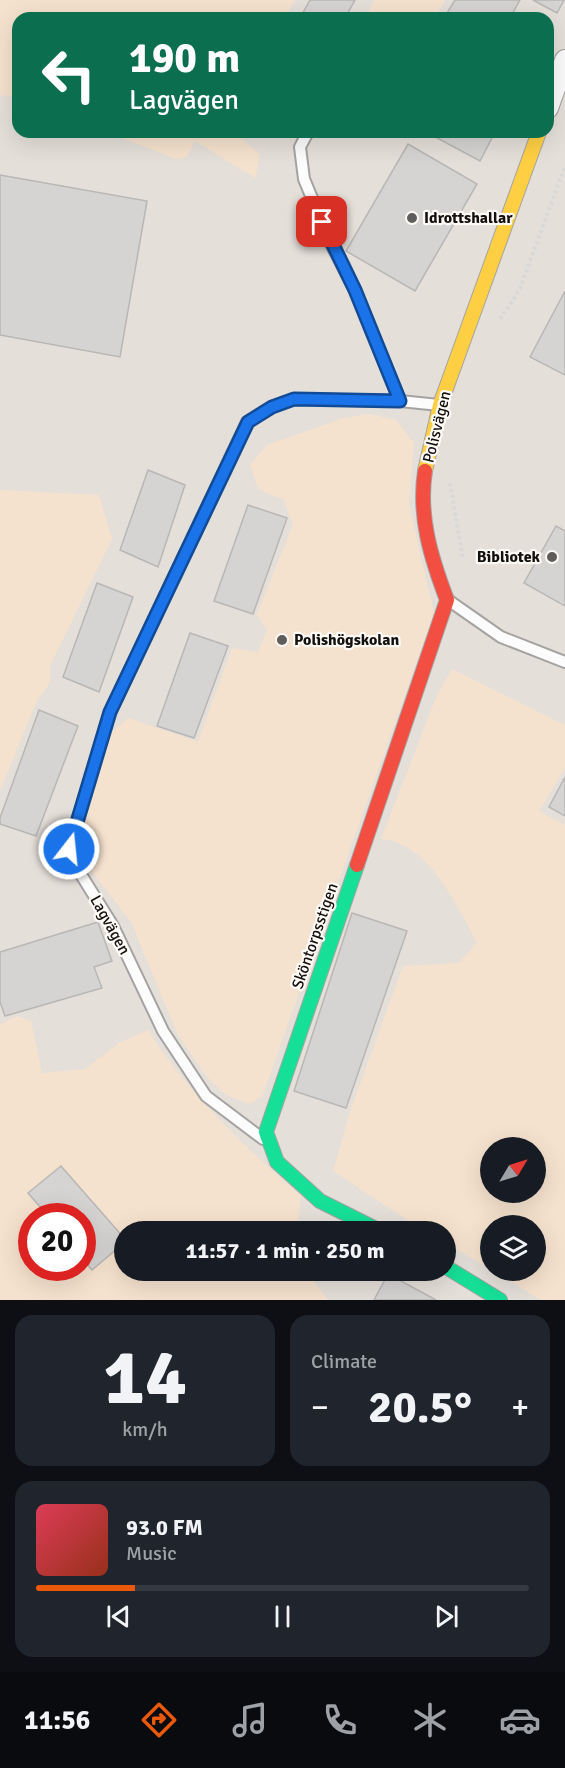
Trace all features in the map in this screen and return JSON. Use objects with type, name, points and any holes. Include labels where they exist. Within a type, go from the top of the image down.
[{"type":"street","points":[[554,91],[565,60]]},
{"type":"street","name":"Polisvägen","points":[[447,600],[431,558],[421,496],[440,405],[537,138]]},
{"type":"street","name":"Sköntorpsstigen","points":[[271,1144],[266,1132],[447,600]]},
{"type":"street","points":[[271,1144],[277,1162],[320,1201],[360,1221]]},
{"type":"street","points":[[456,1273],[500,1300]]},
{"type":"lane","points":[[305,138],[300,147],[304,179],[331,244],[355,290],[400,401]]},
{"type":"lane","name":"Lagvägen","points":[[271,1144],[206,1096],[163,1031],[113,926],[80,873],[69,849],[110,712],[248,422],[272,407],[294,399],[400,401],[440,405]]},
{"type":"lane","points":[[447,600],[501,637],[565,662]]},
{"type":"path","points":[[496,326],[520,289],[565,166]]},
{"type":"path","points":[[448,471],[463,560]]},
{"type":"shaded area","name":"Polishögskolan","points":[[0,0],[565,0],[565,1300],[0,1300]]},
{"type":"shaded area","points":[[0,0],[295,0],[288,12],[12,12],[12,97],[0,95]]},
{"type":"shaded area","points":[[374,0],[445,0],[438,12],[369,12]]},
{"type":"shaded area","points":[[122,138],[240,138],[260,154],[255,178],[195,141],[187,157],[176,159]]},
{"type":"shaded area","points":[[370,414],[396,420],[414,443],[409,505],[434,613],[262,1097],[249,1104],[226,1095],[207,1077],[178,1035],[131,922],[74,849],[112,732],[128,718],[198,742],[232,648],[258,652],[267,631],[257,614],[293,525],[284,500],[259,490],[250,465],[267,445],[344,418]]},
{"type":"shaded area","points":[[0,490],[99,495],[112,539],[50,666],[50,683],[37,700],[0,791]]},
{"type":"shaded area","points":[[452,669],[565,725],[565,768],[539,811],[565,825],[565,1300],[541,1300],[510,1281],[546,1281],[546,1215],[480,1215],[480,1263],[456,1249],[456,1221],[409,1221],[333,1171],[351,1109],[403,966],[459,963],[477,943],[450,894],[427,863],[413,851],[398,843],[381,839],[437,695]]},
{"type":"shaded area","points":[[17,1016],[31,1021],[42,1073],[85,1069],[119,1043],[148,1030],[199,1098],[258,1158],[301,1196],[298,1221],[114,1221],[114,1281],[314,1281],[328,1300],[0,1300],[0,1025]]},
{"type":"building","points":[[310,0],[355,0],[348,12],[303,12]]},
{"type":"building","points":[[455,0],[520,0],[513,12],[448,12]]},
{"type":"building","points":[[533,0],[564,0],[557,13]]},
{"type":"building","name":"Idrottshallar","points":[[437,138],[492,138],[480,161]]},
{"type":"building","name":"Idrottshallar","points":[[408,144],[477,184],[415,291],[346,251]]},
{"type":"building","points":[[0,175],[147,201],[120,357],[0,335]]},
{"type":"building","points":[[565,291],[565,375],[530,357]]},
{"type":"building","points":[[148,470],[185,485],[158,567],[120,550]]},
{"type":"building","points":[[248,505],[287,518],[253,614],[214,601]]},
{"type":"building","name":"Bibliotek","points":[[556,526],[565,531],[565,606],[524,583]]},
{"type":"building","points":[[97,583],[133,597],[99,692],[63,677]]},
{"type":"building","points":[[190,633],[228,646],[194,738],[157,726]]},
{"type":"building","points":[[39,710],[78,726],[36,836],[0,824],[0,818]]},
{"type":"building","points":[[565,777],[565,816],[549,807]]},
{"type":"building","points":[[352,913],[407,931],[346,1108],[294,1091]]},
{"type":"building","points":[[98,922],[112,961],[94,967],[102,988],[5,1016],[0,1002],[0,952]]},
{"type":"building","points":[[61,1166],[93,1203],[37,1203],[28,1193]]},
{"type":"building","points":[[96,1206],[114,1227],[114,1251],[96,1267]]},
{"type":"building","points":[[384,1281],[401,1281],[436,1300],[374,1300]]},
{"type":"traffic: fast","points":[[357,865],[266,1132],[277,1162],[320,1201],[360,1221]]},
{"type":"traffic: fast","points":[[456,1273],[500,1300]]},
{"type":"traffic: slow","points":[[425,471],[440,405],[537,138]]},
{"type":"traffic: jam","points":[[357,865],[447,600],[427,537],[423,504],[425,471]]},
{"type":"place","name":"Idrottshallar","points":[[412,218]]},
{"type":"place","name":"Bibliotek","points":[[552,557]]},
{"type":"place","name":"Polishögskolan","points":[[282,640]]},
{"type":"route","points":[[69,849],[110,712],[242,430],[255,416],[294,399],[400,401],[355,290],[322,222]]}]
